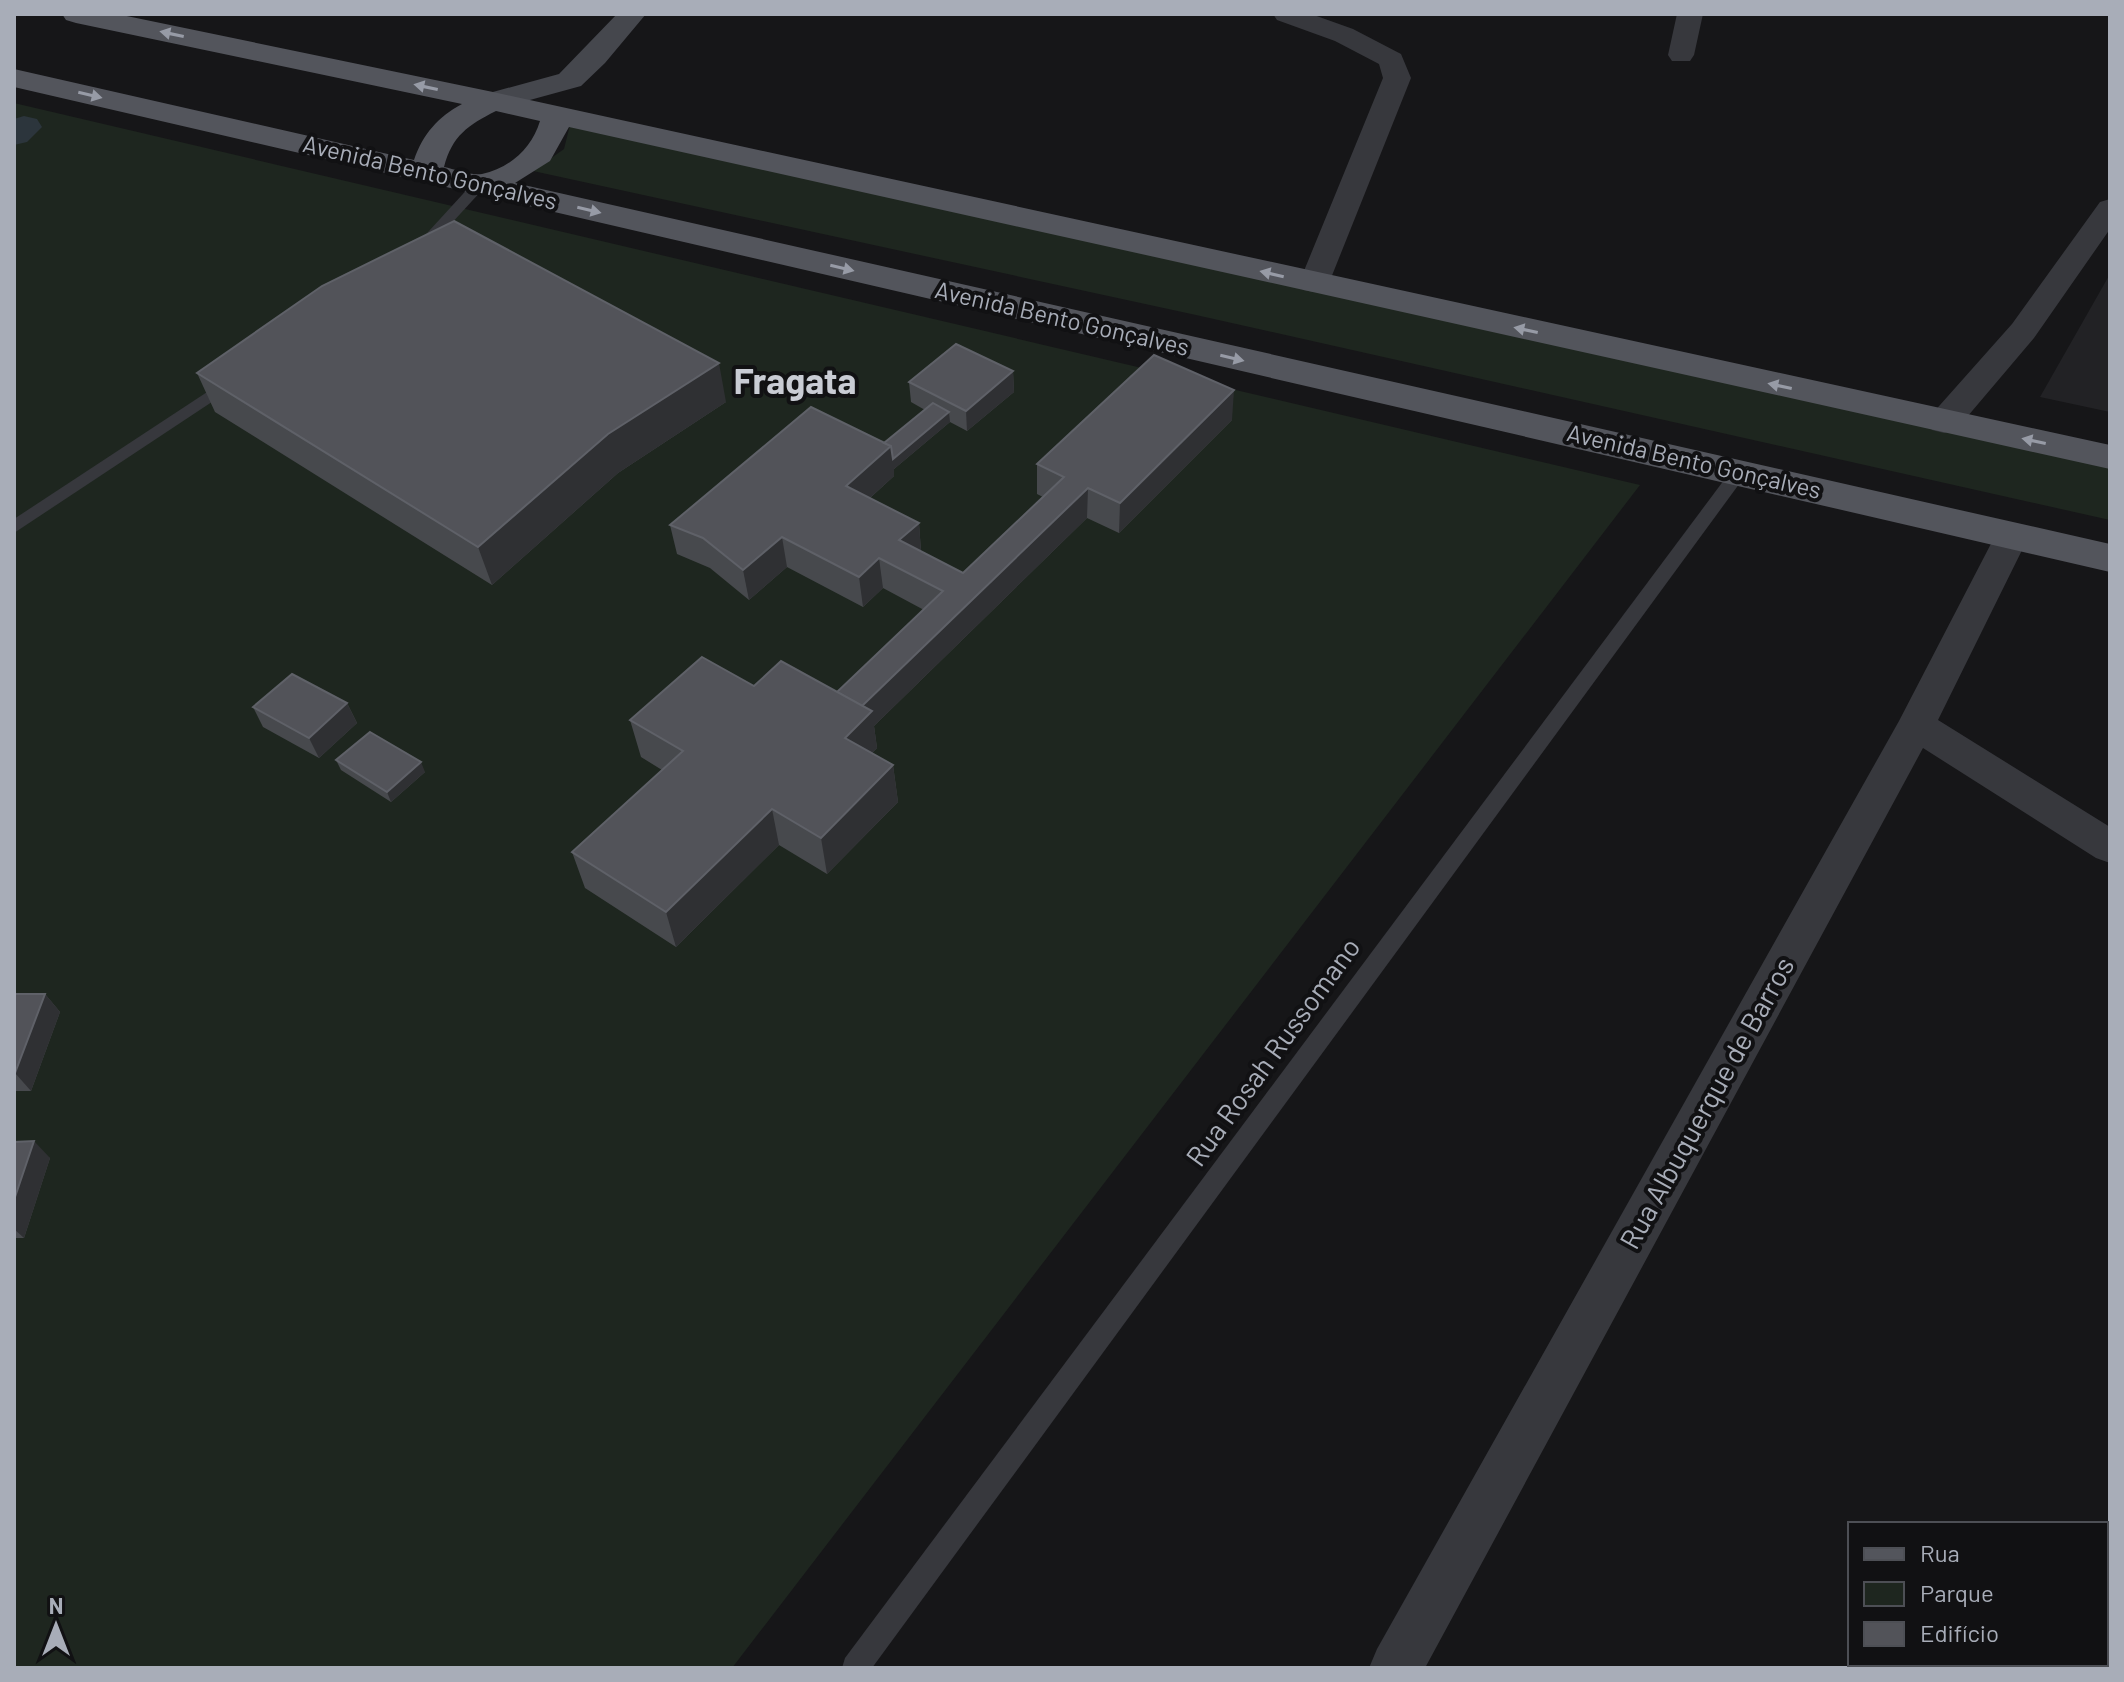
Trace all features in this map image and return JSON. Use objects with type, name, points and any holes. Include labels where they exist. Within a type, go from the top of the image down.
[{"type":"main road","points":[[76,14],[493,101],[2110,457]]},
{"type":"main road","name":"Avenida Bento Gonçalves","points":[[14,78],[2110,558]]},
{"type":"main road","points":[[427,172],[432,145],[453,121],[493,101]]},
{"type":"main road","points":[[478,186],[516,172],[544,151],[552,138],[557,115]]},
{"type":"street","points":[[557,115],[570,80],[595,57],[632,14]]},
{"type":"street","points":[[1286,14],[1344,35],[1391,60],[1397,78],[1314,283]]},
{"type":"street","points":[[1681,55],[1690,14]]},
{"type":"street","points":[[493,101],[570,80]]},
{"type":"street","points":[[1944,422],[2023,331],[2110,208]]},
{"type":"street","name":"Rua Albuquerque de Barros","points":[[1396,1668],[1916,725],[2012,536]]},
{"type":"street","points":[[1916,725],[2110,847]]},
{"type":"lane","points":[[407,261],[478,186]]},
{"type":"lane","points":[[14,527],[246,372]]},
{"type":"lane","name":"Rua Rosah Russomano","points":[[855,1668],[1739,472]]},
{"type":"shaded area","points":[[2110,274],[2110,412],[2040,397]]},
{"type":"green space","points":[[14,103],[1640,485],[732,1668],[14,1668]]},
{"type":"green space","points":[[571,121],[2110,464],[2110,520],[1196,315],[533,171],[564,149]]},
{"type":"building","points":[[454,221],[719,363],[608,434],[478,547],[197,373],[322,286]]},
{"type":"building","points":[[956,344],[1013,371],[966,411],[909,382]]},
{"type":"building","points":[[1154,355],[1234,390],[1120,503],[1088,488],[862,706],[837,692],[943,591],[879,558],[859,577],[782,537],[743,570],[703,538],[670,525],[811,407],[891,446],[846,486],[919,523],[899,540],[963,573],[1064,477],[1037,464]]},
{"type":"building","points":[[933,403],[949,412],[893,459],[891,446],[884,443]]},
{"type":"building","points":[[702,657],[754,686],[781,661],[872,711],[845,738],[893,765],[821,838],[772,809],[666,912],[572,852],[683,751],[630,720]]},
{"type":"building","points":[[292,674],[347,703],[309,738],[253,707]]},
{"type":"building","points":[[370,732],[421,762],[387,792],[336,760]]},
{"type":"building","points":[[14,994],[45,994],[14,1074]]},
{"type":"building","points":[[34,1141],[14,1200],[14,1142]]},
{"type":"waterway","points":[[14,134],[24,127]]},
{"type":"district","name":"Fragata","points":[[795,381]]}]
